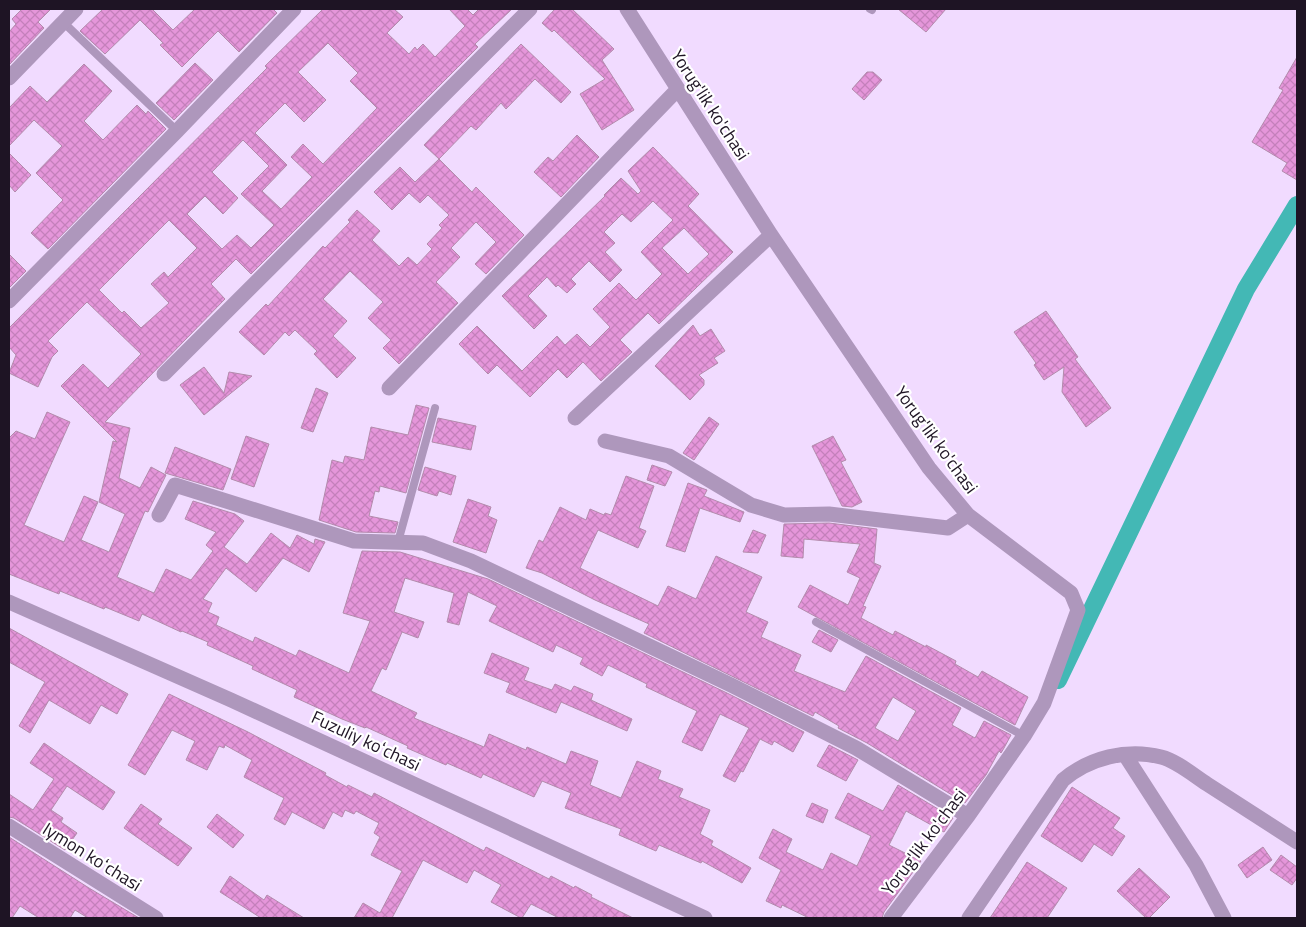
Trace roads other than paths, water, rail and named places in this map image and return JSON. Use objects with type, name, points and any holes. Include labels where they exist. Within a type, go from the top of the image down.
[{"type":"street","points":[[9,78],[76,9]]},
{"type":"street","points":[[9,301],[178,131],[294,9]]},
{"type":"street","points":[[164,374],[530,9]]},
{"type":"street","name":"Yorug'lik ko'chasi","points":[[626,9],[771,235],[929,468],[968,515],[1071,593],[1078,610],[1044,703],[1024,736],[968,816],[891,918]]},
{"type":"street","points":[[389,388],[677,90]]},
{"type":"street","points":[[575,418],[771,235]]},
{"type":"street","points":[[605,441],[669,456],[751,505],[784,515],[829,514],[948,528],[968,515]]},
{"type":"street","points":[[159,515],[175,485],[354,541],[423,543],[471,561],[714,676],[856,748],[968,816]]},
{"type":"street","name":"Fuzuliy koʻchasi","points":[[9,602],[231,700],[705,918]]},
{"type":"street","points":[[972,917],[1064,780],[1076,769],[1091,761],[1141,754],[1162,757],[1183,768],[1297,842]]},
{"type":"street","points":[[1124,755],[1196,865],[1224,918]]},
{"type":"street","name":"Iymon koʻchasi","points":[[9,826],[156,918]]},
{"type":"lane","points":[[63,22],[178,131]]},
{"type":"lane","points":[[398,542],[435,408]]},
{"type":"lane","points":[[816,622],[1024,736]]},
{"type":"waterway","points":[[1058,680],[1246,289],[1297,205]]}]
